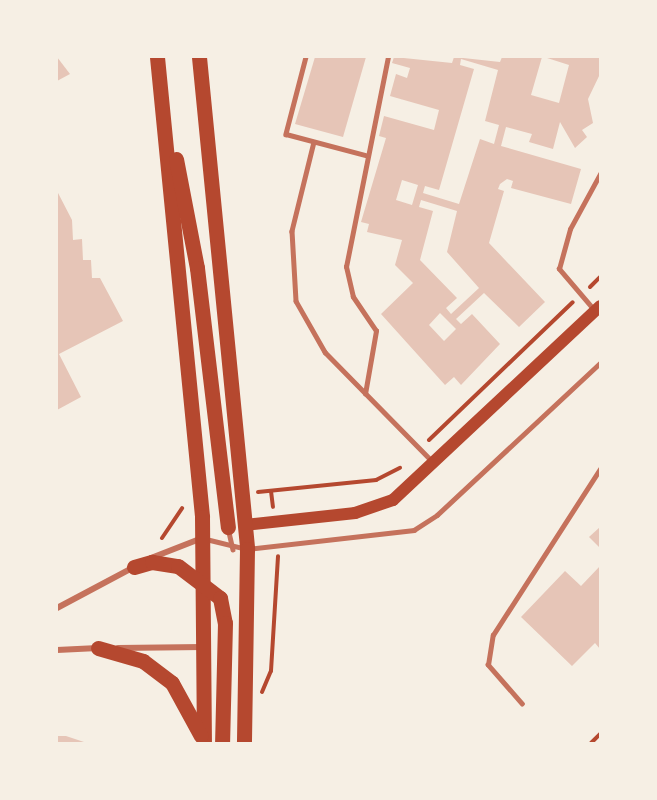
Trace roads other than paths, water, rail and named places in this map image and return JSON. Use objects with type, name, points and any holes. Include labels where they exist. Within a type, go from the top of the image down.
[{"type":"main road","points":[[157,57],[203,538],[207,647],[204,743]]},
{"type":"main road","points":[[199,57],[245,525],[240,549],[248,635],[244,743]]},
{"type":"main road","points":[[159,79],[197,268],[228,527]]},
{"type":"main road","points":[[203,538],[228,527],[376,508],[434,463],[597,309]]},
{"type":"main road","points":[[134,567],[170,564],[205,581],[223,607],[225,645],[222,743]]},
{"type":"main road","points":[[207,647],[225,645],[248,635]]},
{"type":"main road","points":[[98,648],[143,661],[172,683],[193,714],[204,743]]},
{"type":"street","points":[[57,608],[153,557],[203,538]]},
{"type":"street","points":[[57,650],[207,647]]},
{"type":"lane","points":[[306,57],[286,134],[364,155]]},
{"type":"lane","points":[[365,394],[376,331],[353,297],[346,267],[364,155],[388,57]]},
{"type":"lane","points":[[314,142],[292,231],[292,287],[314,336],[365,394],[434,463]]},
{"type":"lane","points":[[597,309],[581,295],[559,269],[570,229],[600,174]]},
{"type":"lane","points":[[203,538],[240,549],[414,530],[600,363]]},
{"type":"lane","points":[[522,704],[488,665],[493,635],[600,469]]},
{"type":"lane","points":[[228,527],[240,549]]}]
